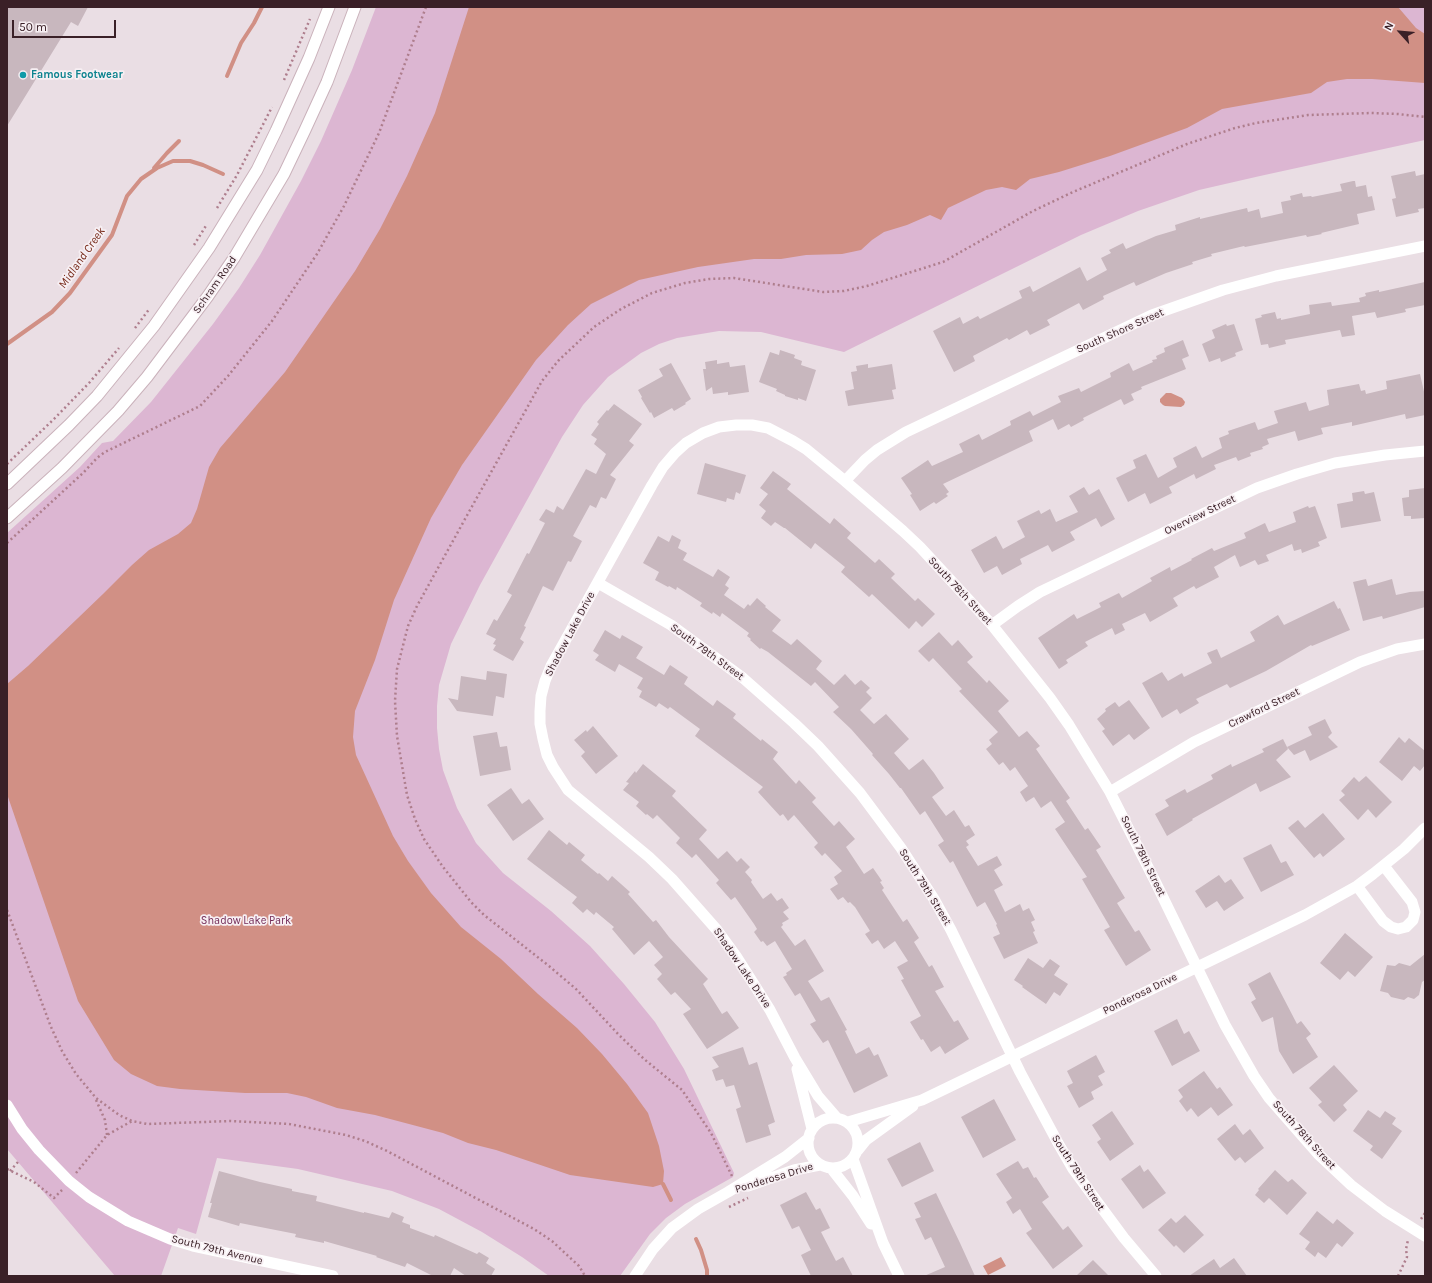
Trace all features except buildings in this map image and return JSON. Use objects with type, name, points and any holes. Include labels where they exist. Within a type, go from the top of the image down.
[{"type":"street","points":[[7,484],[97,396],[154,326],[209,248],[257,170],[273,138],[309,58],[329,7]]},
{"type":"street","name":"Schram Road","points":[[7,518],[62,468],[118,411],[151,371],[208,296],[234,258],[287,168],[327,82],[355,7]]},
{"type":"street","name":"South Shore Street","points":[[845,481],[877,450],[906,432],[1152,315],[1223,290],[1276,276],[1424,246]]},
{"type":"street","name":"Shadow Lake Drive","points":[[837,1118],[818,1096],[795,1058],[770,1010],[736,956],[717,930],[672,879],[655,863],[609,823],[578,800],[568,790],[560,779],[547,755],[540,724],[541,696],[545,681],[552,666],[663,467],[686,443],[703,433],[719,427],[752,425],[768,428],[794,441],[845,481]]},
{"type":"street","name":"Overview Street","points":[[992,625],[1040,592],[1257,488],[1296,474],[1335,463],[1385,455],[1425,451]]},
{"type":"street","name":"South 78th Street","points":[[845,481],[888,517],[920,548],[992,625],[1050,698],[1110,792],[1225,1025],[1270,1098],[1318,1154],[1351,1185],[1384,1211],[1425,1236]]},
{"type":"street","name":"South 79th Street","points":[[598,583],[671,625],[722,661],[794,722],[841,771],[869,804],[901,848],[934,899],[951,930],[1043,1117],[1073,1170],[1124,1238],[1156,1276]]},
{"type":"street","name":"Crawford Street","points":[[1110,792],[1194,742],[1360,662],[1397,649],[1425,644]]},
{"type":"street","name":"Ponderosa Drive","points":[[848,1122],[922,1100],[1305,915],[1357,886],[1384,866],[1425,828]]},
{"type":"street","points":[[1357,886],[1383,921],[1391,927],[1398,929],[1406,927],[1413,920],[1415,912],[1412,902],[1384,866]]},
{"type":"street","name":"Shadow Lake Drive","points":[[795,1058],[811,1133]]},
{"type":"street","name":"Ponderosa Drive","points":[[855,1154],[866,1140],[922,1100]]},
{"type":"street","name":"South 79th Avenue","points":[[7,1105],[22,1129],[39,1150],[69,1181],[89,1197],[128,1221],[170,1239],[193,1246],[333,1276]]},
{"type":"street","points":[[883,1243],[855,1154],[858,1137],[848,1122],[837,1118],[820,1121],[811,1133],[809,1150],[815,1161],[826,1166],[853,1196],[883,1243],[899,1276]]},
{"type":"street","name":"Ponderosa Drive","points":[[634,1276],[653,1249],[672,1228],[698,1209],[785,1157],[811,1133]]},
{"type":"street","points":[[826,1166],[843,1166],[855,1154]]},
{"type":"street","name":"Ponderosa Drive","points":[[728,1192],[794,1170],[826,1166]]},
{"type":"path","points":[[7,543],[105,452],[200,406],[228,376],[267,327],[317,254],[344,206],[379,133],[426,7]]},
{"type":"path","points":[[282,84],[311,14]]},
{"type":"path","points":[[216,210],[241,168],[273,104]]},
{"type":"path","points":[[733,1177],[711,1133],[682,1090],[644,1059],[619,1035],[576,989],[484,915],[471,902],[443,867],[424,838],[415,819],[407,795],[397,736],[395,701],[397,669],[408,626],[417,606],[542,381],[558,361],[594,327],[621,309],[652,293],[691,282],[710,279],[734,278],[823,292],[844,291],[943,262],[1033,211],[1073,192],[1187,144],[1235,128],[1256,123],[1308,115],[1371,113],[1425,117]]},
{"type":"path","points":[[194,246],[209,222]]},
{"type":"path","points":[[133,330],[151,307]]},
{"type":"path","points":[[7,464],[59,414],[123,342]]},
{"type":"path","points":[[7,910],[51,1027],[62,1051],[76,1074],[96,1098],[120,1115],[132,1121],[147,1124],[231,1121],[290,1124],[334,1132],[365,1141],[387,1151],[534,1229],[552,1241],[579,1266],[585,1276]]},
{"type":"path","points":[[96,1098],[105,1120],[106,1135]]},
{"type":"path","points":[[74,1176],[106,1135],[132,1121]]},
{"type":"path","points":[[18,1162],[8,1170],[34,1182],[54,1198],[62,1189]]},
{"type":"path","points":[[727,1208],[753,1196]]},
{"type":"path","points":[[1398,1276],[1407,1257],[1406,1249],[1409,1240]]},
{"type":"green space","name":"Shadow Lake Park","points":[[376,7],[1425,7],[1425,140],[1199,190],[1138,211],[1081,235],[844,352],[761,332],[719,331],[677,338],[659,344],[641,353],[608,377],[583,405],[562,437],[480,585],[451,644],[439,685],[437,728],[439,749],[443,770],[457,808],[476,843],[503,873],[551,911],[590,946],[655,1022],[684,1069],[734,1173],[733,1177],[685,1204],[666,1218],[650,1234],[620,1276],[549,1276],[482,1232],[439,1209],[392,1191],[298,1169],[217,1158],[196,1234],[178,1228],[161,1276],[115,1276],[7,1149],[7,533],[80,467],[102,443],[113,441],[151,402],[213,324],[239,288],[260,255],[301,181],[321,141],[352,70]]},
{"type":"shaded area","name":"Shadow Lake Park","points":[[469,7],[1398,7],[1416,28],[1425,34],[1425,83],[1372,79],[1347,79],[1327,82],[1311,93],[1222,109],[1187,128],[1110,156],[1059,172],[1030,179],[1016,190],[1002,187],[986,190],[948,208],[941,220],[930,215],[907,225],[884,232],[861,250],[842,254],[806,255],[781,259],[754,259],[698,267],[639,280],[591,304],[568,325],[536,360],[462,465],[431,518],[394,600],[375,660],[355,711],[353,737],[356,755],[393,836],[408,861],[431,893],[461,927],[501,959],[577,1028],[602,1054],[627,1084],[648,1113],[659,1146],[664,1171],[663,1184],[653,1187],[570,1175],[496,1150],[468,1143],[443,1133],[375,1115],[337,1108],[306,1097],[287,1093],[245,1093],[157,1086],[131,1074],[114,1060],[78,1001],[7,794],[7,684],[28,666],[149,550],[178,534],[191,523],[197,509],[209,467],[220,448],[285,372],[355,271],[380,229],[407,176],[435,113]]},
{"type":"shaded area","points":[[1166,393],[1171,393],[1182,398],[1185,402],[1184,405],[1181,407],[1163,405],[1160,402],[1160,399]]},
{"type":"shaded area","points":[[1001,1257],[1006,1266],[988,1275],[983,1266]]},
{"type":"waterway","points":[[227,76],[241,43],[262,7]]},
{"type":"waterway","points":[[154,168],[179,141]]},
{"type":"waterway","name":"Midland Creek","points":[[7,344],[52,312],[70,293],[112,235],[127,196],[141,179],[157,168],[173,161],[190,161],[223,174]]},
{"type":"waterway","name":"Midland Creek","points":[[663,1184],[671,1200]]},
{"type":"waterway","name":"Midland Creek","points":[[696,1239],[707,1270],[707,1276]]},
{"type":"place","name":"Famous Footwear","points":[[23,75]]}]
